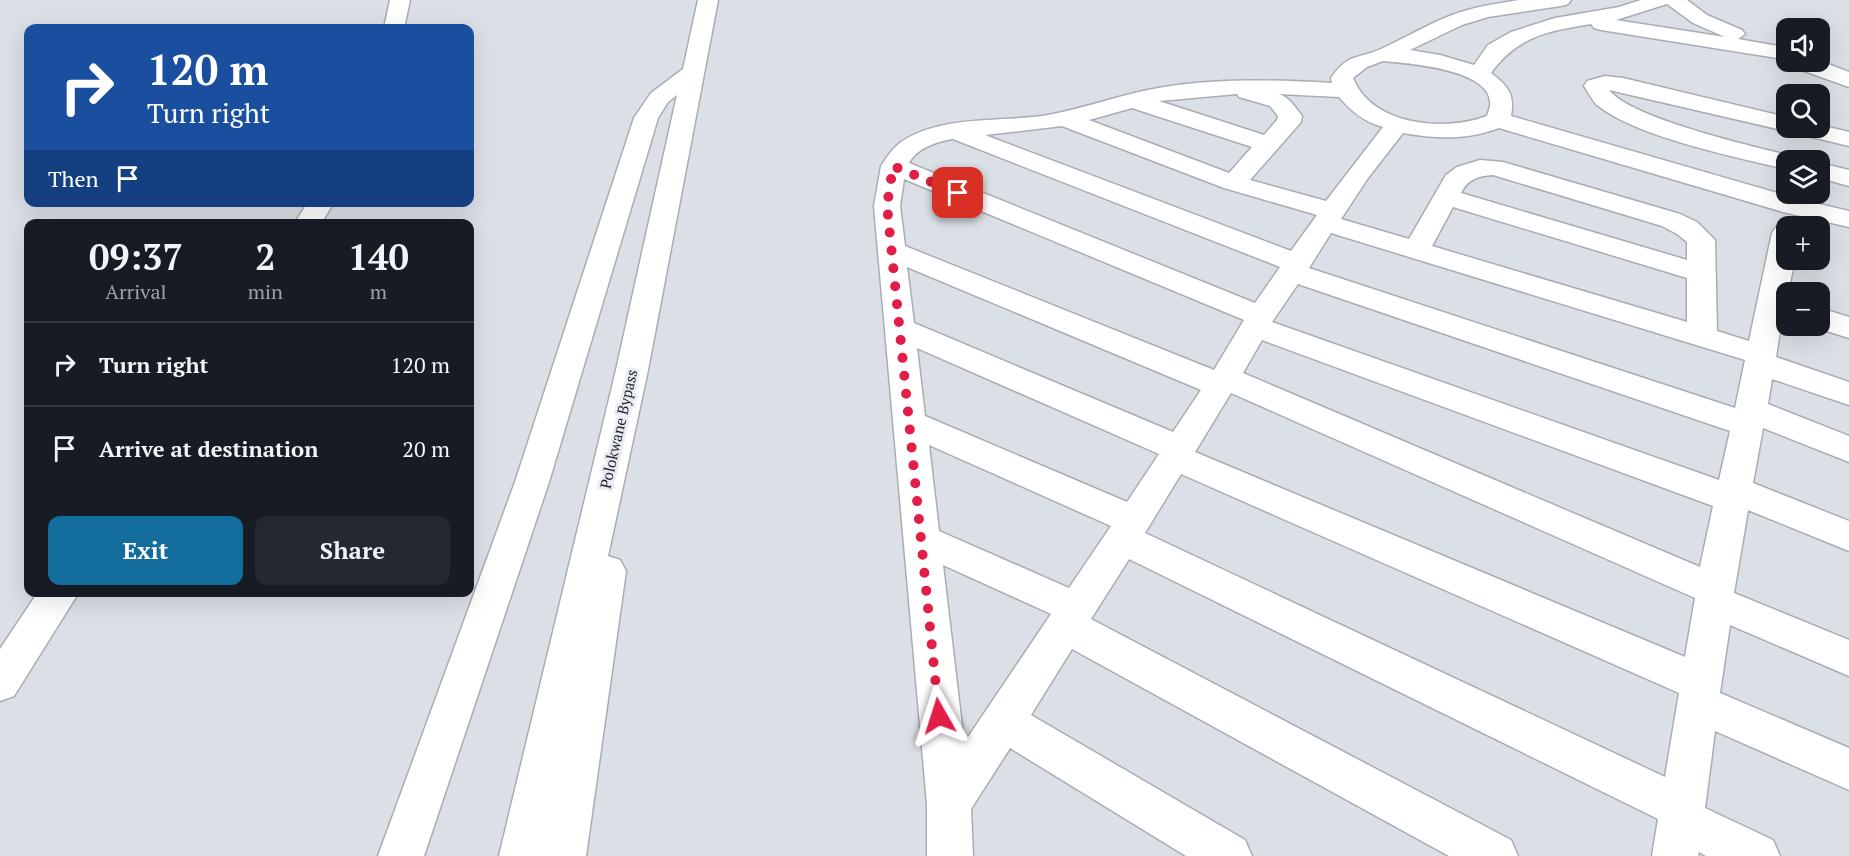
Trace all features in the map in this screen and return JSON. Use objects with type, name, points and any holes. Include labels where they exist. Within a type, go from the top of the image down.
[{"type":"main road","points":[[395,24],[400,0]]},
{"type":"main road","name":"Polokwane Bypass","points":[[522,856],[632,370],[708,0]]},
{"type":"main road","points":[[1561,0],[1485,12],[1455,21],[1419,40],[1348,67],[1342,78],[1344,90],[1355,102],[1374,115],[1398,124],[1426,130],[1453,131],[1477,128],[1498,120],[1790,215],[1849,219]]},
{"type":"main road","points":[[1478,75],[1496,50],[1518,36],[1555,24],[1623,13],[1661,0]]},
{"type":"main road","points":[[1674,0],[1700,19],[1776,51]]},
{"type":"main road","points":[[1575,22],[1630,27],[1776,53]]},
{"type":"main road","points":[[1383,55],[1432,58],[1478,75],[1493,86],[1502,99],[1502,111],[1498,120]]},
{"type":"main road","points":[[401,856],[532,482],[646,118],[659,98],[692,72]]},
{"type":"main road","points":[[1828,72],[1849,80]]},
{"type":"main road","points":[[1776,122],[1623,85],[1605,83],[1596,86],[1600,97],[1614,108],[1639,120],[1776,159]]},
{"type":"main road","points":[[950,856],[949,804],[887,206],[893,166],[905,151],[927,138],[957,132],[1065,120],[1134,100],[1226,85],[1344,90]]},
{"type":"main road","points":[[1226,85],[1278,101],[1290,116],[1289,122],[1233,183]]},
{"type":"main road","points":[[1134,100],[1267,144]]},
{"type":"main road","points":[[1065,120],[1416,250],[1702,337],[1849,394]]},
{"type":"main road","points":[[949,804],[1223,382],[1258,321],[1358,174],[1398,124]]},
{"type":"main road","points":[[957,132],[1295,268],[1849,449]]},
{"type":"main road","points":[[1830,134],[1849,139]]},
{"type":"main road","points":[[893,166],[1258,321],[1849,536]]},
{"type":"main road","points":[[1416,250],[1455,180],[1466,172],[1494,167],[1528,176],[1671,220],[1688,228],[1701,240],[1702,337]]},
{"type":"main road","points":[[1830,173],[1849,178]]},
{"type":"main road","points":[[1447,197],[1701,273]]},
{"type":"main road","points":[[1782,282],[1790,215]]},
{"type":"main road","points":[[891,250],[1223,382],[1714,596],[1849,658]]},
{"type":"main road","points":[[1679,828],[1714,596],[1733,494],[1761,359],[1776,315]]},
{"type":"main road","points":[[1830,321],[1849,328]]},
{"type":"main road","points":[[899,328],[1699,693],[1849,769]]},
{"type":"main road","points":[[562,856],[589,696],[632,370]]},
{"type":"main road","points":[[909,423],[1128,529],[1679,828],[1757,856]]},
{"type":"main road","points":[[921,539],[1070,616],[1495,856]]},
{"type":"main road","points":[[0,683],[57,597]]},
{"type":"main road","points":[[1003,721],[1228,856]]},
{"type":"route","points":[[939,716],[887,206],[893,166],[958,193]]}]
